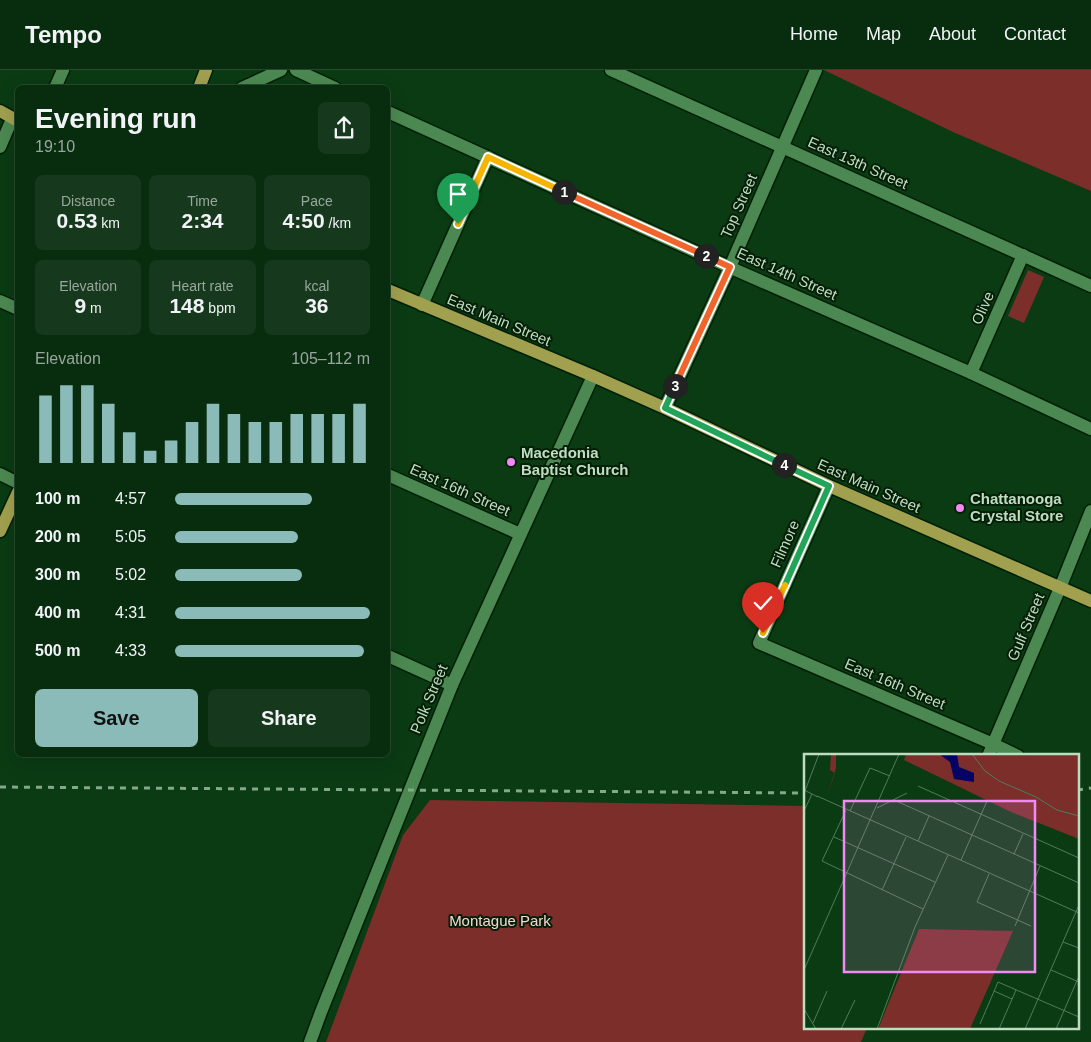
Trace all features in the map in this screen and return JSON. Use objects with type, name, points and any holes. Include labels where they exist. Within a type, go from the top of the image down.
[{"type":"main road","points":[[200,85],[206,70]]},
{"type":"main road","points":[[0,112],[15,120]]},
{"type":"main road","name":"East Main Street","points":[[390,291],[593,376],[829,486],[1091,601]]},
{"type":"main road","points":[[0,531],[15,498]]},
{"type":"street","points":[[56,85],[63,70]]},
{"type":"street","points":[[248,85],[281,70]]},
{"type":"street","points":[[296,70],[328,85]]},
{"type":"street","name":"East 13th Street","points":[[611,70],[1091,286]]},
{"type":"street","name":"Top Street","points":[[665,408],[730,267],[816,70]]},
{"type":"street","name":"East 14th Street","points":[[390,113],[730,267],[971,373],[1091,429]]},
{"type":"street","points":[[0,147],[15,120]]},
{"type":"street","points":[[422,305],[488,157]]},
{"type":"street","name":"Olive","points":[[971,373],[1023,255]]},
{"type":"street","points":[[0,301],[15,308]]},
{"type":"street","name":"Polk Street","points":[[310,1042],[452,685],[593,376]]},
{"type":"street","points":[[0,474],[15,482]]},
{"type":"street","name":"East 16th Street","points":[[390,476],[520,534]]},
{"type":"street","name":"Filmore","points":[[759,642],[829,486]]},
{"type":"street","name":"Gulf Street","points":[[989,754],[1091,511]]},
{"type":"street","name":"East 16th Street","points":[[759,642],[1014,754]]},
{"type":"street","points":[[390,657],[452,685]]},
{"type":"green space","points":[[824,70],[1091,70],[1091,191],[953,132]]},
{"type":"green space","points":[[1028,270],[1044,277],[1024,323],[1008,316]]},
{"type":"green space","name":"Montague Park","points":[[430,800],[804,806],[804,1030],[866,1030],[861,1042],[326,1042],[403,835]]},
{"type":"railway","points":[[0,787],[804,793]]},
{"type":"railway","points":[[1078,790],[1091,788]]},
{"type":"place","name":"Macedonia Baptist Church","points":[[511,462]]},
{"type":"place","name":"Chattanooga Crystal Store","points":[[960,508]]},
{"type":"route","points":[[458,224],[488,157],[730,267],[665,408],[829,486],[763,633]]}]
